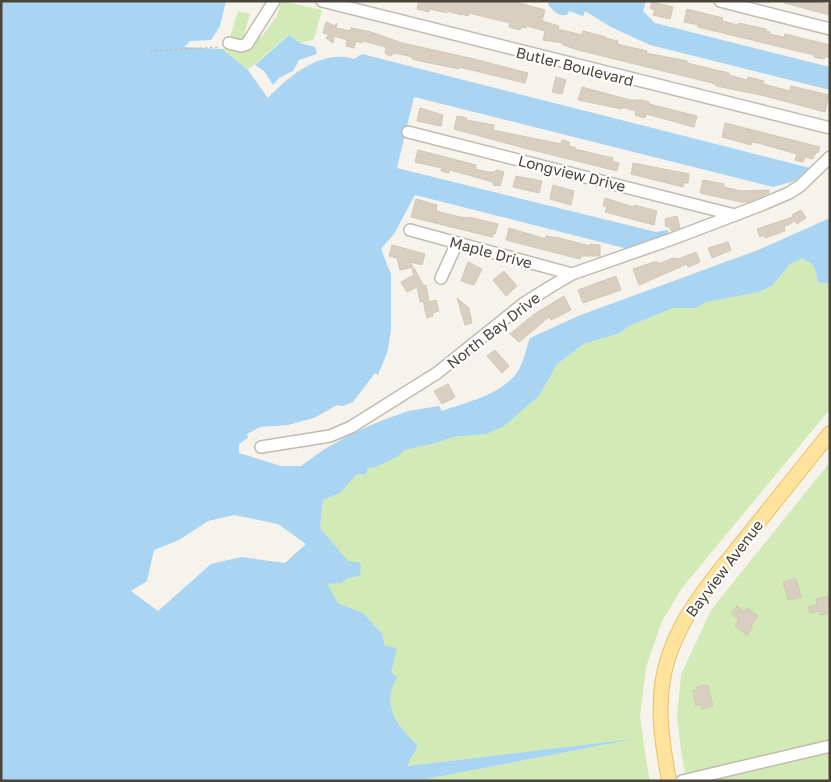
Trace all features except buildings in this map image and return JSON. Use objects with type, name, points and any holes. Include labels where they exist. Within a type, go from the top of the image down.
[{"type":"main road","name":"Bayview Avenue","points":[[669,781],[661,730],[662,681],[670,651],[681,625],[708,586],[830,433]]},
{"type":"street","points":[[229,44],[241,46],[247,44],[274,1]]},
{"type":"street","name":"Butler Boulevard","points":[[322,1],[830,128]]},
{"type":"street","points":[[720,1],[830,29]]},
{"type":"street","name":"Longview Drive","points":[[408,132],[735,215]]},
{"type":"street","name":"North Bay Drive","points":[[262,447],[330,436],[351,427],[437,373],[523,304],[572,274],[735,215],[789,193],[800,186],[830,157]]},
{"type":"street","name":"Maple Drive","points":[[410,230],[572,274]]},
{"type":"street","points":[[441,278],[457,243]]},
{"type":"street","points":[[682,781],[830,746]]},
{"type":"path","points":[[150,51],[217,48]]},
{"type":"green space","points":[[282,1],[322,10],[314,39],[300,43],[288,35],[248,70],[222,49],[242,49],[263,35],[276,17]]},
{"type":"green space","points":[[238,11],[250,14],[241,45],[229,41]]},
{"type":"green space","points":[[803,258],[814,266],[818,282],[830,284],[830,409],[682,588],[662,621],[646,667],[640,716],[650,781],[416,781],[624,741],[406,766],[418,745],[401,729],[391,710],[391,672],[382,634],[363,613],[338,603],[326,583],[342,583],[348,578],[360,576],[320,528],[323,500],[340,493],[356,475],[366,474],[368,468],[376,467],[397,457],[404,450],[453,437],[487,434],[504,426],[539,396],[557,364],[584,344],[620,333],[629,326],[673,308],[696,308],[706,302],[759,292],[772,286],[790,264]]},
{"type":"green space","points":[[830,462],[830,781],[687,781],[681,752],[677,716],[681,675],[711,610]]},
{"type":"water","points":[[1,1],[226,1],[220,26],[211,40],[190,41],[184,47],[222,49],[248,70],[268,98],[306,66],[330,58],[354,59],[362,54],[810,168],[805,178],[773,187],[414,97],[397,168],[656,232],[668,230],[669,235],[628,249],[415,195],[394,234],[381,249],[391,274],[391,329],[388,350],[378,375],[375,373],[353,402],[343,406],[337,405],[314,418],[288,425],[260,427],[247,434],[248,438],[239,444],[239,453],[281,466],[301,466],[323,450],[353,433],[383,420],[408,411],[439,406],[442,411],[473,401],[494,392],[511,379],[520,367],[530,338],[578,316],[758,250],[830,218],[830,284],[818,282],[814,266],[803,258],[790,264],[772,286],[759,292],[706,302],[696,308],[673,308],[629,326],[620,333],[584,344],[557,364],[539,396],[504,426],[487,434],[453,437],[405,450],[397,457],[376,467],[368,468],[366,474],[356,475],[340,493],[323,500],[320,528],[348,561],[361,563],[360,576],[348,578],[342,583],[327,584],[338,603],[363,613],[382,634],[385,646],[397,648],[391,672],[397,677],[392,687],[391,706],[398,723],[418,745],[407,766],[634,739],[416,781],[1,781]],"holes":[[[234,515],[278,524],[306,544],[285,563],[241,557],[211,564],[158,611],[131,591],[147,581],[154,550],[179,540],[208,521]]]},
{"type":"water","points":[[549,1],[646,1],[643,11],[655,23],[830,67],[830,90],[650,45],[611,27],[585,11],[583,16],[569,11],[565,15],[559,14],[548,5]]},
{"type":"water","points":[[289,35],[300,43],[315,47],[317,54],[299,60],[293,71],[279,78],[273,85],[264,71],[255,65]]}]
